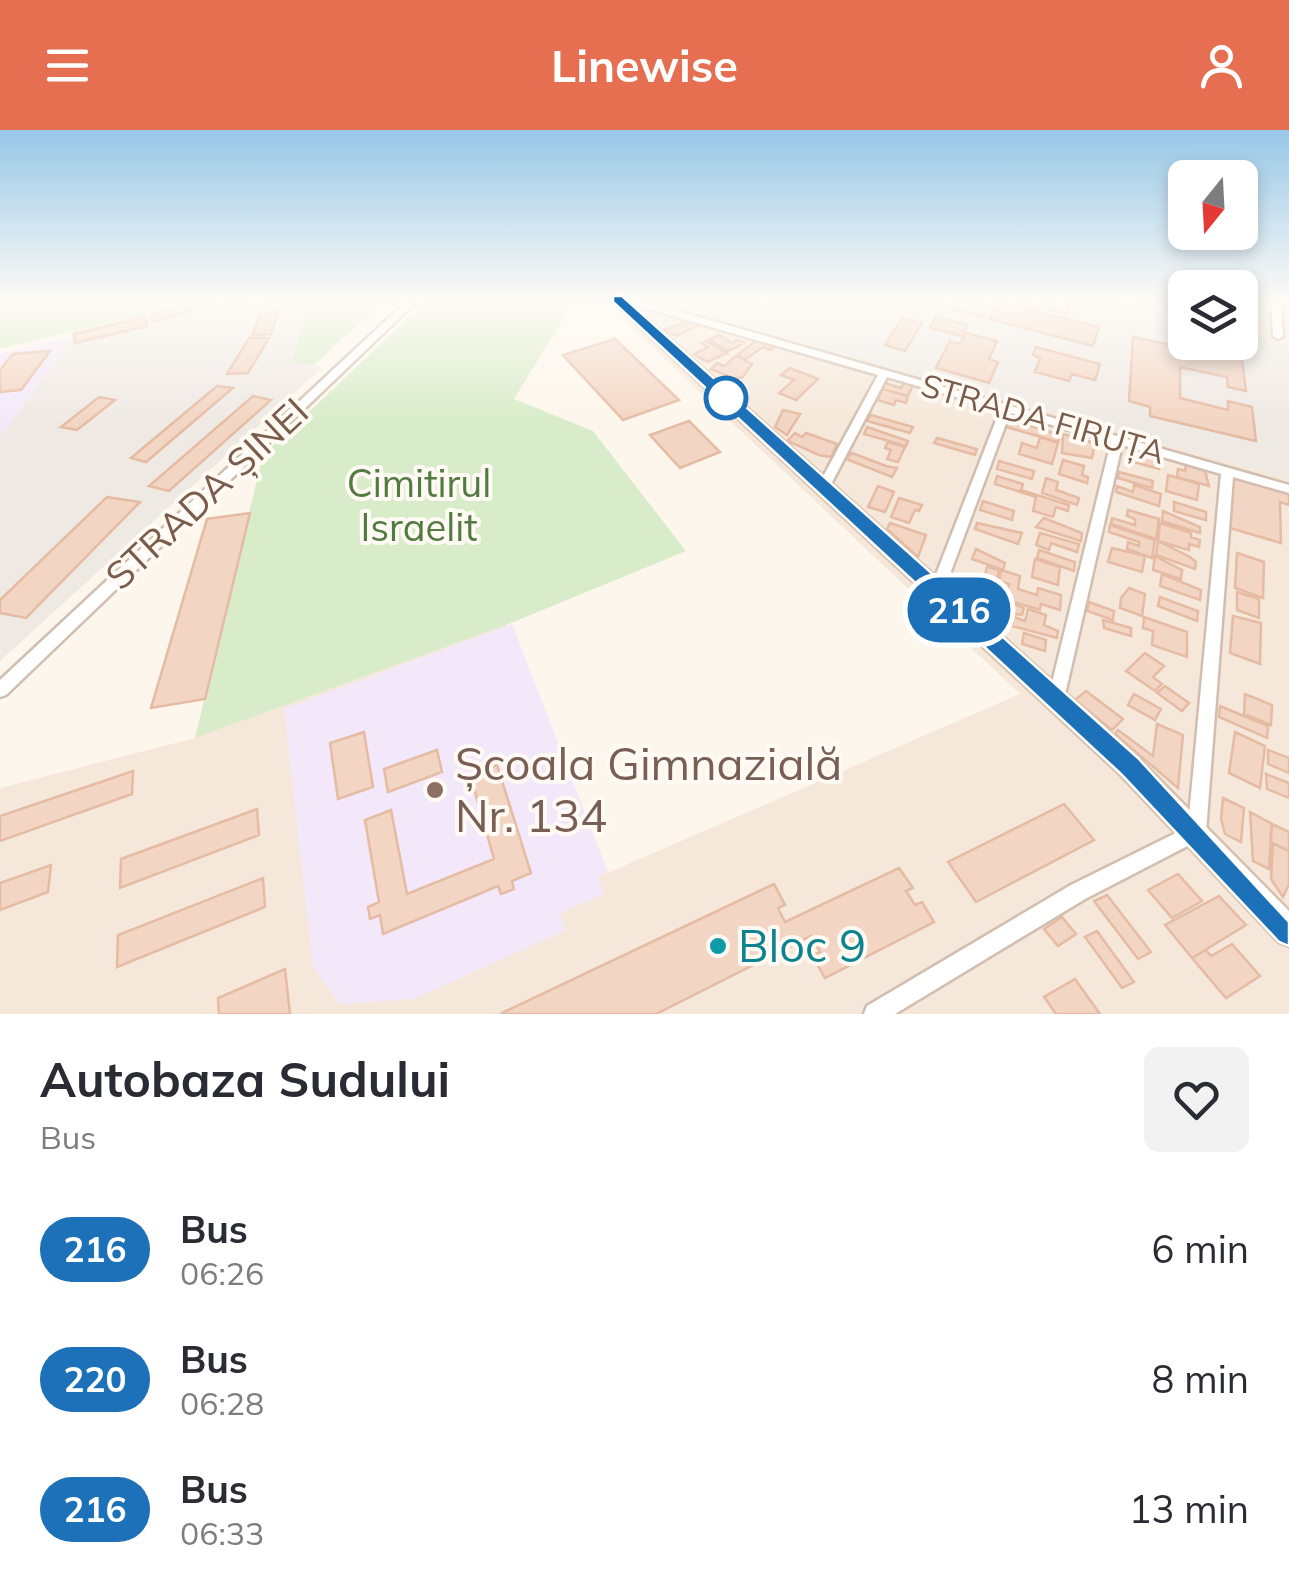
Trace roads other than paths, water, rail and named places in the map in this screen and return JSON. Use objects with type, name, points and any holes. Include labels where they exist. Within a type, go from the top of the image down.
[{"type":"main road","points":[[662,340],[938,590],[1196,832],[1289,932]]},
{"type":"street","name":"STRADA ȘINEI","points":[[0,690],[370,340]]},
{"type":"street","name":"STRADA FIRUȚA","points":[[768,340],[1289,489]]},
{"type":"street","points":[[824,486],[884,374]]},
{"type":"street","points":[[938,590],[1006,408]]},
{"type":"street","points":[[1056,700],[1118,440]]},
{"type":"street","points":[[875,1014],[1078,892],[1196,832],[1227,472]]},
{"type":"tram line","points":[[661,340],[1057,707]]},
{"type":"tram line","points":[[1055,705],[1166,808],[1289,940]]},
{"type":"place","name":"Școala Gimnazială Nr. 134","points":[[435,790]]},
{"type":"place","name":"Bloc 9","points":[[718,946]]},
{"type":"park label","name":"Cimitirul Israelit","points":[[419,506]]}]
